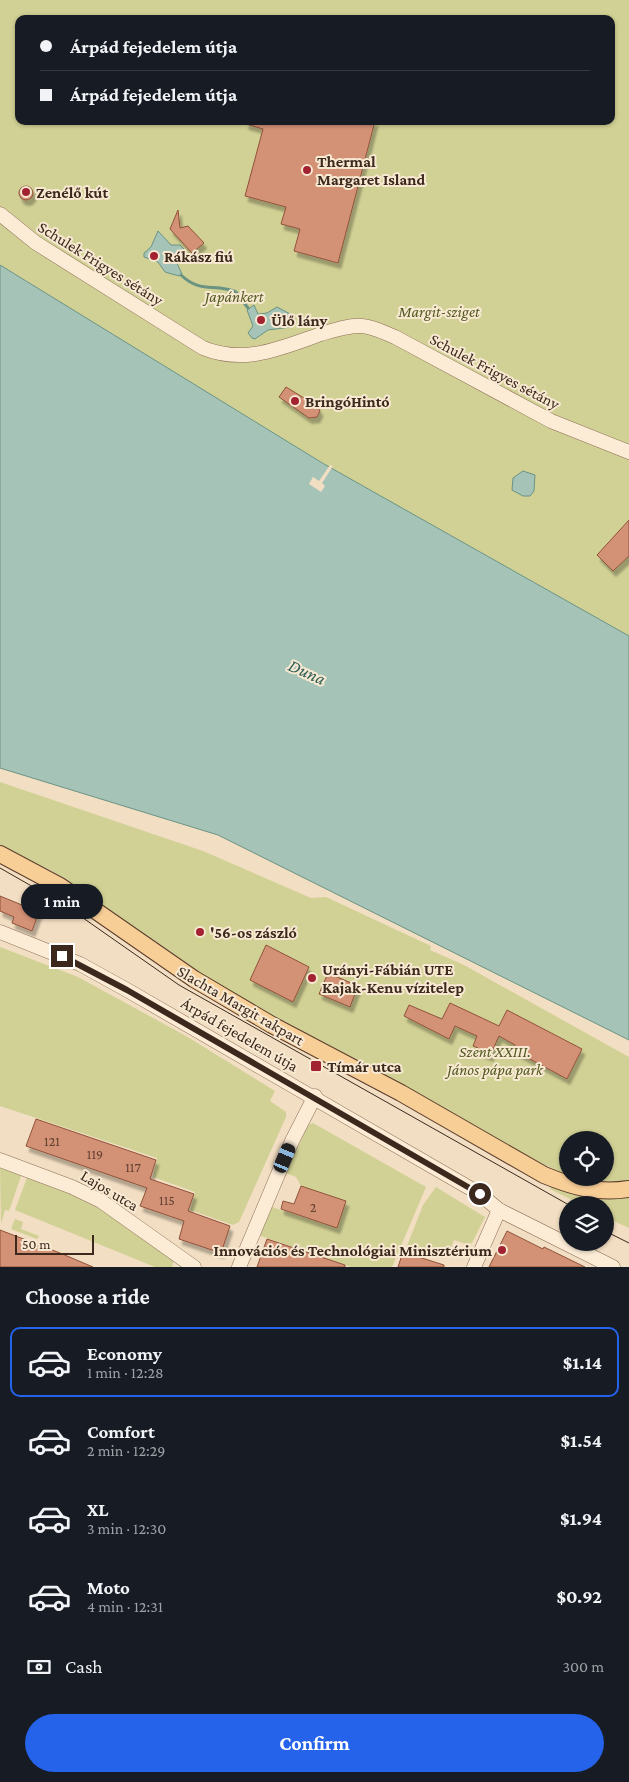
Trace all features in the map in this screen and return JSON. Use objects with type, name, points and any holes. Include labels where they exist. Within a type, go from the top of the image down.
[{"type":"main road","name":"Slachta Margit rakpart","points":[[0,854],[60,886],[194,979],[272,1025],[401,1093],[544,1175],[565,1184],[599,1192],[629,1189]]},
{"type":"street","name":"Schulek Frigyes sétány","points":[[0,214],[23,234]]},
{"type":"street","name":"Schulek Frigyes sétány","points":[[0,221],[203,348],[215,353],[246,356],[345,328],[370,327],[395,337],[551,421],[629,452]]},
{"type":"street","name":"Árpád fejedelem útja","points":[[0,932],[80,964],[315,1096],[480,1194],[499,1210],[613,1267]]},
{"type":"street","points":[[239,1267],[292,1141],[315,1096]]},
{"type":"street","name":"Lajos utca","points":[[0,1160],[64,1184],[101,1201],[194,1267]]},
{"type":"street","points":[[474,1267],[499,1210]]},
{"type":"green space","name":"Margit-sziget","points":[[0,0],[629,0],[629,636],[324,464],[0,265]]},
{"type":"green space","name":"Szent XXIII. János pápa park","points":[[0,782],[203,851],[311,898],[326,897],[431,946],[430,950],[464,965],[629,1057],[629,1228],[614,1221],[614,1196],[564,1196],[550,1189],[556,1170],[528,1158],[210,988],[52,871],[0,847]]},
{"type":"green space","points":[[0,947],[78,977],[186,1036],[275,1091],[270,1101],[286,1112],[286,1117],[239,1222],[233,1225],[190,1210],[195,1192],[153,1177],[157,1158],[0,1106]]},
{"type":"green space","points":[[313,1123],[426,1187],[392,1267],[351,1267],[258,1235],[272,1207],[337,1228],[346,1201],[301,1186],[296,1177],[286,1173],[308,1125]]},
{"type":"green space","points":[[0,1165],[22,1173],[9,1211],[5,1210],[1,1224]]},
{"type":"green space","points":[[28,1175],[101,1205],[175,1257],[172,1267],[155,1267],[15,1210]]},
{"type":"green space","points":[[436,1187],[485,1217],[472,1243],[466,1244],[454,1240],[448,1256],[443,1258],[407,1246],[423,1205]]},
{"type":"green space","points":[[15,1219],[23,1222],[21,1229],[39,1236],[37,1239],[11,1229]]},
{"type":"water","points":[[158,231],[171,245],[180,245],[185,250],[175,259],[182,274],[179,276],[165,272],[158,262],[144,257],[144,253],[151,247]]},
{"type":"water","name":"Duna","points":[[0,265],[324,464],[629,636],[629,1040],[218,835],[0,768]]},
{"type":"water","points":[[254,305],[258,314],[267,313],[277,307],[294,316],[295,321],[291,327],[268,330],[255,339],[252,338],[248,333],[253,326],[247,310]]},
{"type":"water","points":[[523,471],[535,475],[534,491],[530,496],[523,496],[512,490],[513,478]]},
{"type":"pier","points":[[330,465],[333,466],[322,483],[325,486],[321,492],[309,484],[313,477],[319,481]]},
{"type":"building","name":"Thermal Margaret Island","points":[[249,125],[374,125],[338,263],[294,251],[300,229],[281,224],[286,207],[245,196],[263,129]]},
{"type":"building","name":"Zenélő kút","points":[[23,186],[29,186],[33,193],[29,200],[23,200],[19,196],[19,190]]},
{"type":"building","points":[[178,210],[180,228],[188,226],[204,243],[192,253],[170,229]]},
{"type":"building","name":"BringóHintó","points":[[286,387],[317,406],[320,411],[317,417],[309,418],[279,397]]},
{"type":"building","points":[[629,520],[629,556],[613,571],[597,555]]},
{"type":"building","points":[[0,896],[39,912],[32,931],[12,923],[14,917],[0,911]]},
{"type":"building","points":[[266,945],[309,967],[293,1002],[250,980]]},
{"type":"building","points":[[328,973],[358,986],[350,1007],[319,994]]},
{"type":"building","points":[[450,1003],[499,1026],[507,1010],[582,1049],[567,1079],[515,1051],[515,1045],[499,1036],[490,1056],[473,1046],[477,1036],[455,1026],[449,1039],[404,1016],[409,1005],[442,1019]]},
{"type":"building","points":[[36,1119],[156,1160],[150,1179],[194,1194],[188,1211],[230,1226],[221,1253],[179,1239],[184,1221],[140,1206],[147,1188],[26,1146]]},
{"type":"building","points":[[301,1186],[346,1201],[337,1228],[281,1209],[283,1201],[294,1204]]},
{"type":"building","points":[[0,1230],[60,1253],[93,1267],[0,1267]]},
{"type":"building","points":[[507,1231],[543,1249],[544,1247],[585,1267],[489,1267]]},
{"type":"building","points":[[267,1239],[345,1265],[345,1267],[257,1267]]},
{"type":"building","points":[[403,1252],[444,1265],[444,1267],[398,1267]]},
{"type":"waterway","points":[[181,275],[188,281],[201,286],[228,289],[236,292],[248,308]]},
{"type":"tram line","points":[[0,868],[63,904],[179,985],[559,1199]]},
{"type":"tram line","points":[[614,1236],[629,1243]]},
{"type":"place","name":"Thermal Margaret Island","points":[[307,170]]},
{"type":"place","name":"Zenélő kút","points":[[26,192]]},
{"type":"place","name":"Rákász fiú","points":[[154,256]]},
{"type":"place","name":"Ülő lány","points":[[261,320]]},
{"type":"place","name":"BringóHintó","points":[[295,401]]},
{"type":"place","name":"'56-os zászló","points":[[200,932]]},
{"type":"place","name":"Urányi-Fábián UTE Kajak-Kenu vízitelep","points":[[312,978]]},
{"type":"place","name":"Tímár utca","points":[[316,1066]]},
{"type":"place","name":"Innovációs és Technológiai Minisztérium","points":[[502,1250]]},
{"type":"route","points":[[62,956],[127,990],[315,1096],[480,1194]]},
{"type":"park label","name":"Japánkert","points":[[234,296]]}]
